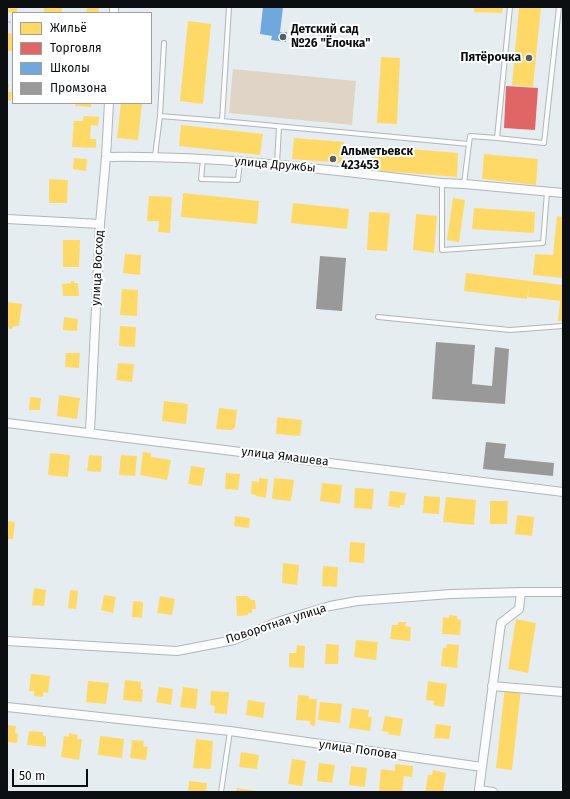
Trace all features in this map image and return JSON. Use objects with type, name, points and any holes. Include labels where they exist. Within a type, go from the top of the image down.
[{"type":"street","name":"улица Восход","points":[[90,432],[100,224],[109,104]]},
{"type":"street","name":"улица Дружбы","points":[[106,157],[155,156],[277,164],[442,183],[563,193]]},
{"type":"street","points":[[7,219],[100,224]]},
{"type":"street","name":"улица Ямашева","points":[[7,423],[90,432],[563,492]]},
{"type":"street","points":[[493,792],[479,790],[501,623],[519,609],[521,592],[563,592]]},
{"type":"street","name":"Поворотная улица","points":[[7,641],[177,650],[234,640],[277,622],[330,606],[357,601],[451,594],[521,592]]},
{"type":"street","points":[[492,686],[563,692]]},
{"type":"street","name":"улица Попова","points":[[7,707],[230,731],[482,768]]},
{"type":"lane","points":[[222,121],[229,7]]},
{"type":"lane","points":[[497,138],[510,7]]},
{"type":"lane","points":[[464,184],[470,136],[544,143],[560,7]]},
{"type":"lane","points":[[155,156],[160,116],[164,43]]},
{"type":"lane","points":[[160,116],[469,144]]},
{"type":"lane","points":[[277,164],[279,127]]},
{"type":"lane","points":[[203,159],[201,178],[238,180],[240,162]]},
{"type":"lane","points":[[442,183],[442,250],[543,243],[547,192]]},
{"type":"lane","points":[[378,317],[510,330],[563,326]]},
{"type":"lane","points":[[221,792],[230,731]]},
{"type":"shaded area","points":[[233,69],[356,81],[352,125],[229,113]]},
{"type":"building: Жильё","points":[[7,7],[17,7],[17,12],[7,12]]},
{"type":"building: Жильё","points":[[44,7],[62,7],[62,12],[44,12]]},
{"type":"building: Жильё","points":[[87,7],[99,7],[98,12],[86,12]]},
{"type":"building: Жильё","points":[[474,7],[503,7],[502,13],[474,12]]},
{"type":"building: Жильё","points":[[519,7],[541,7],[533,87],[512,85]]},
{"type":"building: Жильё","points":[[188,21],[211,24],[203,104],[180,101]]},
{"type":"building: Жильё","points":[[7,33],[12,34],[12,51],[7,51]]},
{"type":"building: Жильё","points":[[381,57],[400,58],[397,124],[377,123]]},
{"type":"building: Жильё","points":[[7,84],[9,84],[8,92],[12,92],[11,101],[7,100]]},
{"type":"building: Жильё","points":[[75,104],[91,104],[91,107],[75,106]]},
{"type":"building: Жильё","points":[[121,104],[142,104],[138,140],[117,138]]},
{"type":"building: Жильё","points":[[84,116],[99,117],[98,126],[91,125],[90,139],[96,139],[96,148],[72,147],[74,121],[83,121]]},
{"type":"building: Жильё","points":[[181,125],[263,134],[260,155],[179,146]]},
{"type":"building: Жильё","points":[[294,138],[344,142],[343,163],[292,159]]},
{"type":"building: Жильё","points":[[373,146],[458,153],[457,177],[371,170]]},
{"type":"building: Жильё","points":[[484,154],[538,159],[536,185],[482,179]]},
{"type":"building: Жильё","points":[[74,158],[87,159],[86,171],[73,169]]},
{"type":"building: Жильё","points":[[49,179],[68,180],[67,203],[49,203]]},
{"type":"building: Жильё","points":[[183,193],[259,201],[257,224],[181,217]]},
{"type":"building: Жильё","points":[[149,196],[172,197],[170,233],[158,232],[159,221],[147,221]]},
{"type":"building: Жильё","points":[[453,198],[465,200],[459,242],[447,240]]},
{"type":"building: Жильё","points":[[293,203],[349,209],[347,229],[291,223]]},
{"type":"building: Жильё","points":[[474,208],[535,212],[534,233],[472,229]]},
{"type":"building: Жильё","points":[[369,212],[390,213],[387,251],[367,250]]},
{"type":"building: Жильё","points":[[416,214],[437,216],[434,253],[413,250]]},
{"type":"building: Жильё","points":[[557,216],[563,217],[563,278],[533,275],[535,254],[553,255]]},
{"type":"building: Жильё","points":[[63,240],[80,240],[79,267],[63,267]]},
{"type":"building: Жильё","points":[[125,254],[141,255],[140,275],[123,273]]},
{"type":"building: Жильё","points":[[466,273],[563,285],[563,321],[558,321],[560,301],[528,297],[529,285],[527,299],[464,291]]},
{"type":"building: Жильё","points":[[71,281],[78,283],[79,296],[63,296],[62,284],[71,283]]},
{"type":"building: Жильё","points":[[122,289],[138,290],[137,316],[120,315]]},
{"type":"building: Жильё","points":[[7,302],[22,304],[19,326],[14,326],[12,329],[10,329],[7,325]]},
{"type":"building: Жильё","points":[[64,317],[78,319],[77,331],[63,330]]},
{"type":"building: Жильё","points":[[120,326],[136,327],[135,347],[119,346]]},
{"type":"building: Жильё","points":[[66,353],[80,353],[79,368],[65,367]]},
{"type":"building: Жильё","points":[[118,363],[134,364],[132,382],[116,380]]},
{"type":"building: Жильё","points":[[59,395],[80,398],[77,419],[57,416]]},
{"type":"building: Жильё","points":[[30,397],[41,398],[40,410],[29,410]]},
{"type":"building: Жильё","points":[[164,401],[188,404],[186,424],[162,421]]},
{"type":"building: Жильё","points":[[219,408],[237,410],[235,427],[232,430],[216,429]]},
{"type":"building: Жильё","points":[[277,417],[302,420],[300,436],[276,434]]},
{"type":"building: Жильё","points":[[143,452],[151,453],[151,457],[171,460],[167,480],[140,475]]},
{"type":"building: Жильё","points":[[50,453],[70,455],[68,477],[48,475]]},
{"type":"building: Жильё","points":[[89,455],[102,456],[101,472],[87,471]]},
{"type":"building: Жильё","points":[[121,455],[137,456],[135,476],[119,475]]},
{"type":"building: Жильё","points":[[191,466],[205,468],[202,486],[188,484]]},
{"type":"building: Жильё","points":[[226,473],[240,474],[238,490],[225,489]]},
{"type":"building: Жильё","points":[[259,478],[268,479],[266,498],[251,494],[252,481],[259,482]]},
{"type":"building: Жильё","points":[[274,478],[294,480],[291,501],[272,499]]},
{"type":"building: Жильё","points":[[322,483],[342,485],[340,504],[320,501]]},
{"type":"building: Жильё","points":[[355,488],[374,489],[372,509],[354,508]]},
{"type":"building: Жильё","points":[[390,491],[406,493],[404,505],[400,505],[400,508],[388,506]]},
{"type":"building: Жильё","points":[[424,496],[440,497],[439,514],[423,513]]},
{"type":"building: Жильё","points":[[446,497],[476,500],[474,525],[443,522]]},
{"type":"building: Жильё","points":[[490,501],[508,501],[507,524],[490,524]]},
{"type":"building: Жильё","points":[[517,515],[534,517],[532,536],[515,534]]},
{"type":"building: Жильё","points":[[235,516],[250,518],[249,528],[234,526]]},
{"type":"building: Жильё","points":[[7,521],[15,522],[13,539],[7,539]]},
{"type":"building: Жильё","points":[[350,542],[365,543],[364,563],[349,562]]},
{"type":"building: Жильё","points":[[283,563],[299,565],[297,585],[282,583]]},
{"type":"building: Жильё","points":[[323,566],[338,567],[337,587],[322,586]]},
{"type":"building: Жильё","points":[[34,588],[46,590],[44,606],[32,605]]},
{"type":"building: Жильё","points":[[70,590],[78,591],[76,609],[68,608]]},
{"type":"building: Жильё","points":[[104,595],[116,597],[113,613],[101,610]]},
{"type":"building: Жильё","points":[[160,596],[175,599],[172,615],[157,613]]},
{"type":"building: Жильё","points":[[236,596],[247,596],[251,600],[255,600],[256,609],[252,609],[252,613],[248,613],[248,615],[237,616]]},
{"type":"building: Жильё","points":[[133,601],[143,602],[142,618],[132,617]]},
{"type":"building: Жильё","points":[[449,615],[457,616],[457,619],[461,620],[460,635],[442,634],[443,617],[449,618]]},
{"type":"building: Жильё","points":[[516,619],[536,623],[528,673],[508,669]]},
{"type":"building: Жильё","points":[[398,622],[406,622],[405,626],[411,627],[410,641],[390,639],[392,625],[398,625]]},
{"type":"building: Жильё","points":[[356,640],[378,642],[376,660],[354,657]]},
{"type":"building: Жильё","points":[[326,644],[339,645],[338,664],[325,664]]},
{"type":"building: Жильё","points":[[447,644],[459,645],[457,668],[441,666],[443,648],[446,648]]},
{"type":"building: Жильё","points":[[297,645],[305,646],[304,668],[289,667],[289,653],[296,653]]},
{"type":"building: Жильё","points":[[31,674],[50,676],[48,693],[43,692],[43,697],[34,696],[34,691],[29,691]]},
{"type":"building: Жильё","points":[[125,680],[141,682],[141,689],[143,689],[142,702],[123,700]]},
{"type":"building: Жильё","points":[[88,681],[109,683],[106,704],[86,702]]},
{"type":"building: Жильё","points":[[428,681],[447,684],[444,707],[433,705],[434,701],[426,700]]},
{"type":"building: Жильё","points":[[159,687],[173,689],[171,705],[156,702]]},
{"type":"building: Жильё","points":[[183,687],[198,689],[196,709],[180,707]]},
{"type":"building: Жильё","points":[[505,687],[521,689],[512,770],[496,768]]},
{"type":"building: Жильё","points":[[211,691],[229,692],[227,714],[214,713],[215,706],[210,705]]},
{"type":"building: Жильё","points":[[298,695],[309,696],[309,699],[317,699],[315,726],[310,725],[310,721],[296,720]]},
{"type":"building: Жильё","points":[[248,700],[265,703],[263,718],[246,715]]},
{"type":"building: Жильё","points":[[320,702],[342,704],[340,723],[318,720]]},
{"type":"building: Жильё","points":[[352,708],[369,710],[368,717],[372,717],[370,731],[349,728]]},
{"type":"building: Жильё","points":[[385,716],[403,719],[400,736],[388,734],[389,732],[382,731]]},
{"type":"building: Жильё","points":[[436,724],[451,726],[449,739],[434,738]]},
{"type":"building: Жильё","points":[[7,725],[16,726],[15,733],[18,734],[17,743],[7,742]]},
{"type":"building: Жильё","points":[[29,731],[43,732],[43,736],[46,736],[46,747],[27,745]]},
{"type":"building: Жильё","points":[[69,733],[78,735],[77,739],[82,739],[79,760],[61,757],[64,736],[69,737]]},
{"type":"building: Жильё","points":[[100,736],[124,739],[122,758],[98,755]]},
{"type":"building: Жильё","points":[[196,739],[213,741],[211,769],[193,768]]},
{"type":"building: Жильё","points":[[132,740],[144,741],[143,746],[148,747],[146,760],[130,758]]},
{"type":"building: Жильё","points":[[241,752],[259,755],[257,769],[239,767]]},
{"type":"building: Жильё","points":[[292,759],[306,761],[302,786],[288,784]]},
{"type":"building: Жильё","points":[[319,763],[335,765],[332,783],[317,781]]},
{"type":"building: Жильё","points":[[395,764],[413,766],[412,777],[404,776],[402,792],[379,791],[381,769],[395,771]]},
{"type":"building: Жильё","points":[[351,766],[367,768],[365,787],[349,785]]},
{"type":"building: Жильё","points":[[433,770],[446,773],[443,792],[425,792],[428,775],[432,775]]},
{"type":"building: Жильё","points":[[189,781],[207,783],[206,792],[188,792]]},
{"type":"building: Жильё","points":[[237,788],[258,791],[258,792],[236,792]]},
{"type":"building: Торговля","points":[[506,86],[538,88],[535,130],[504,128]]},
{"type":"building: Школы","points":[[263,7],[283,7],[280,32],[287,32],[286,42],[271,40],[272,36],[260,34]]},
{"type":"building: Промзона","points":[[320,256],[346,258],[342,311],[316,309]]},
{"type":"building: Промзона","points":[[436,342],[475,345],[472,384],[492,386],[495,347],[509,349],[505,404],[432,399]]},
{"type":"building: Промзона","points":[[486,442],[506,444],[504,458],[554,463],[553,476],[483,469]]},
{"type":"place","name":"Детский сад №26 \"Ёлочка\"","points":[[283,37]]},
{"type":"place","name":"Пятёрочка","points":[[529,58]]},
{"type":"place","name":"Альметьевск 423453","points":[[333,159]]}]
